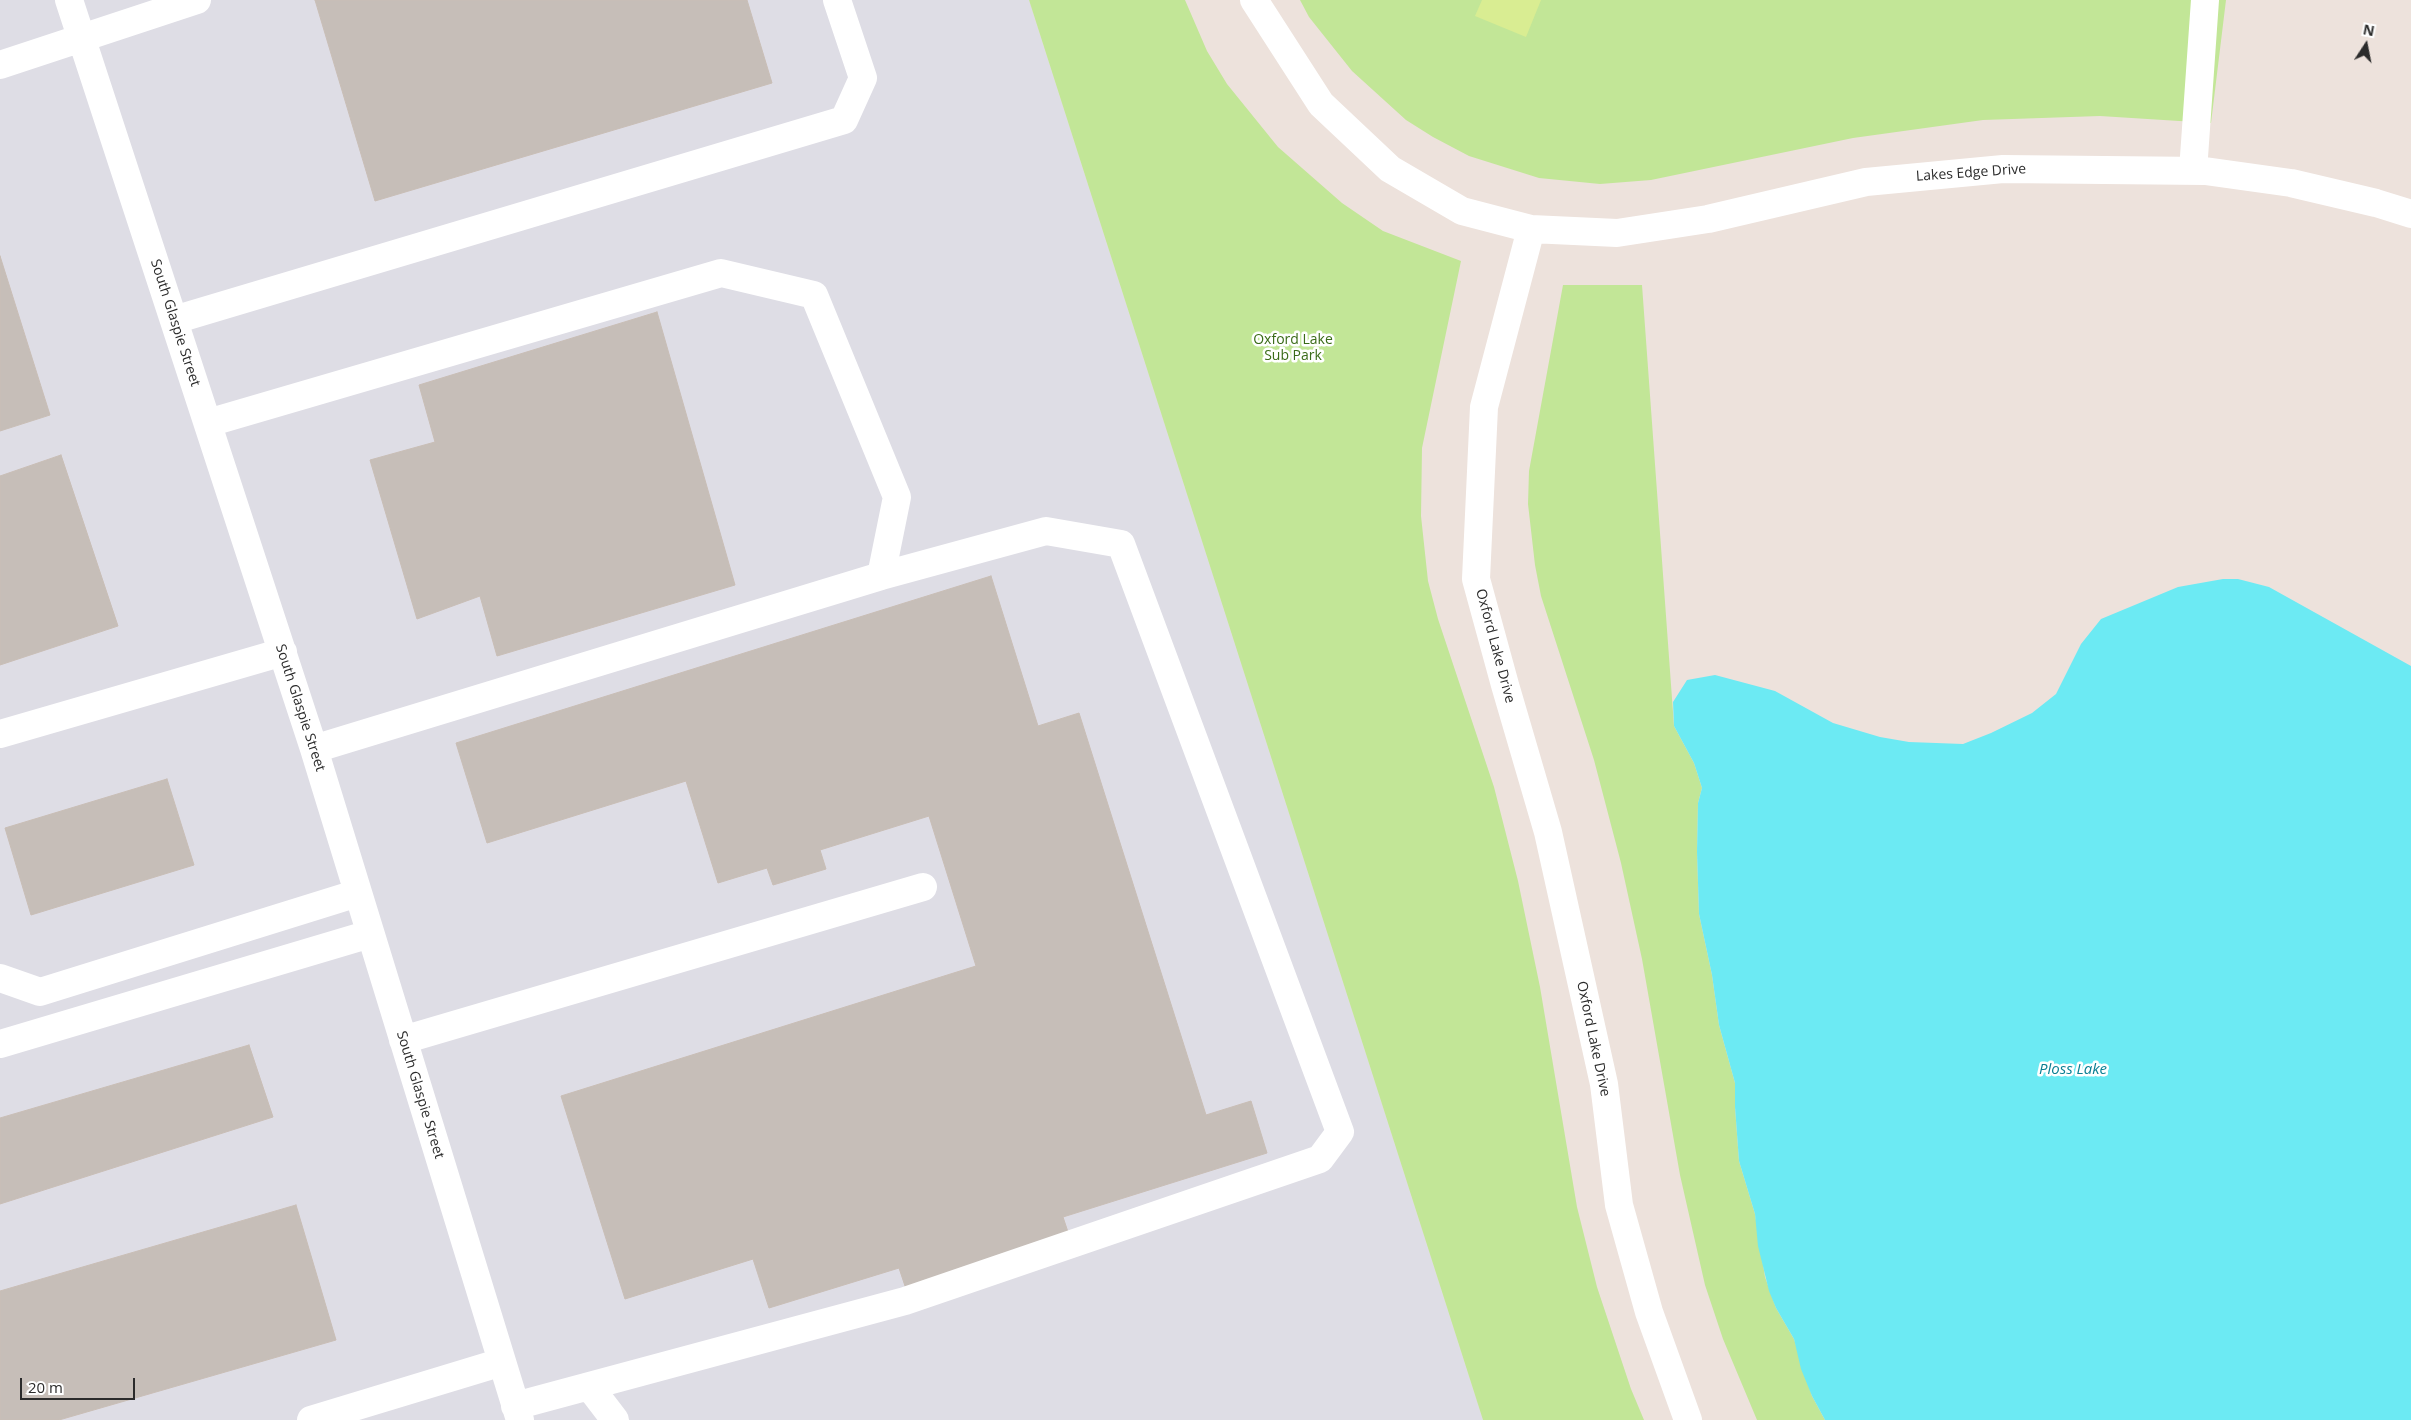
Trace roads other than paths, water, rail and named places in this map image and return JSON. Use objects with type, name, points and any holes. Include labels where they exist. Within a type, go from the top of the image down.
[{"type":"street","name":"South Glaspie Street","points":[[69,0],[314,749],[518,1413]]},
{"type":"street","points":[[0,65],[197,0]]},
{"type":"street","points":[[174,320],[844,120],[863,78],[837,0]]},
{"type":"street","points":[[1254,0],[1321,104],[1390,169],[1462,211],[1531,229]]},
{"type":"street","points":[[2193,171],[2205,0]]},
{"type":"street","name":"Lakes Edge Drive","points":[[1531,229],[1618,233],[1708,219],[1866,182],[2004,168],[2193,171],[2291,183],[2376,203],[2411,214]]},
{"type":"street","name":"Oxford Lake Drive","points":[[1531,229],[1484,407],[1476,579],[1548,832],[1604,1084],[1618,1206],[1649,1312],[1688,1420]]},
{"type":"street","points":[[208,423],[721,273],[730,275],[814,295],[897,496],[881,576]]},
{"type":"street","points":[[314,749],[881,576],[1046,531],[1121,544],[1340,1132],[1320,1159],[915,1298],[589,1386],[518,1413]]},
{"type":"street","points":[[0,734],[282,652]]},
{"type":"street","points":[[402,1040],[923,887]]},
{"type":"street","points":[[0,978],[40,992],[358,893]]},
{"type":"street","points":[[0,1044],[370,934]]},
{"type":"street","points":[[311,1420],[502,1362]]},
{"type":"street","points":[[589,1386],[615,1420]]},
{"type":"water","name":"Ploss Lake","points":[[2223,579],[2238,579],[2269,587],[2411,666],[2411,1420],[1825,1420],[1812,1396],[1801,1369],[1794,1339],[1776,1308],[1769,1291],[1758,1246],[1755,1214],[1739,1161],[1735,1083],[1719,1025],[1712,975],[1699,914],[1698,803],[1702,788],[1694,763],[1674,726],[1673,702],[1687,680],[1715,675],[1775,691],[1833,723],[1880,737],[1909,742],[1963,744],[2032,713],[2056,694],[2081,644],[2101,619],[2178,587]]},
{"type":"park label","name":"Oxford Lake Sub Park","points":[[1293,348]]}]
